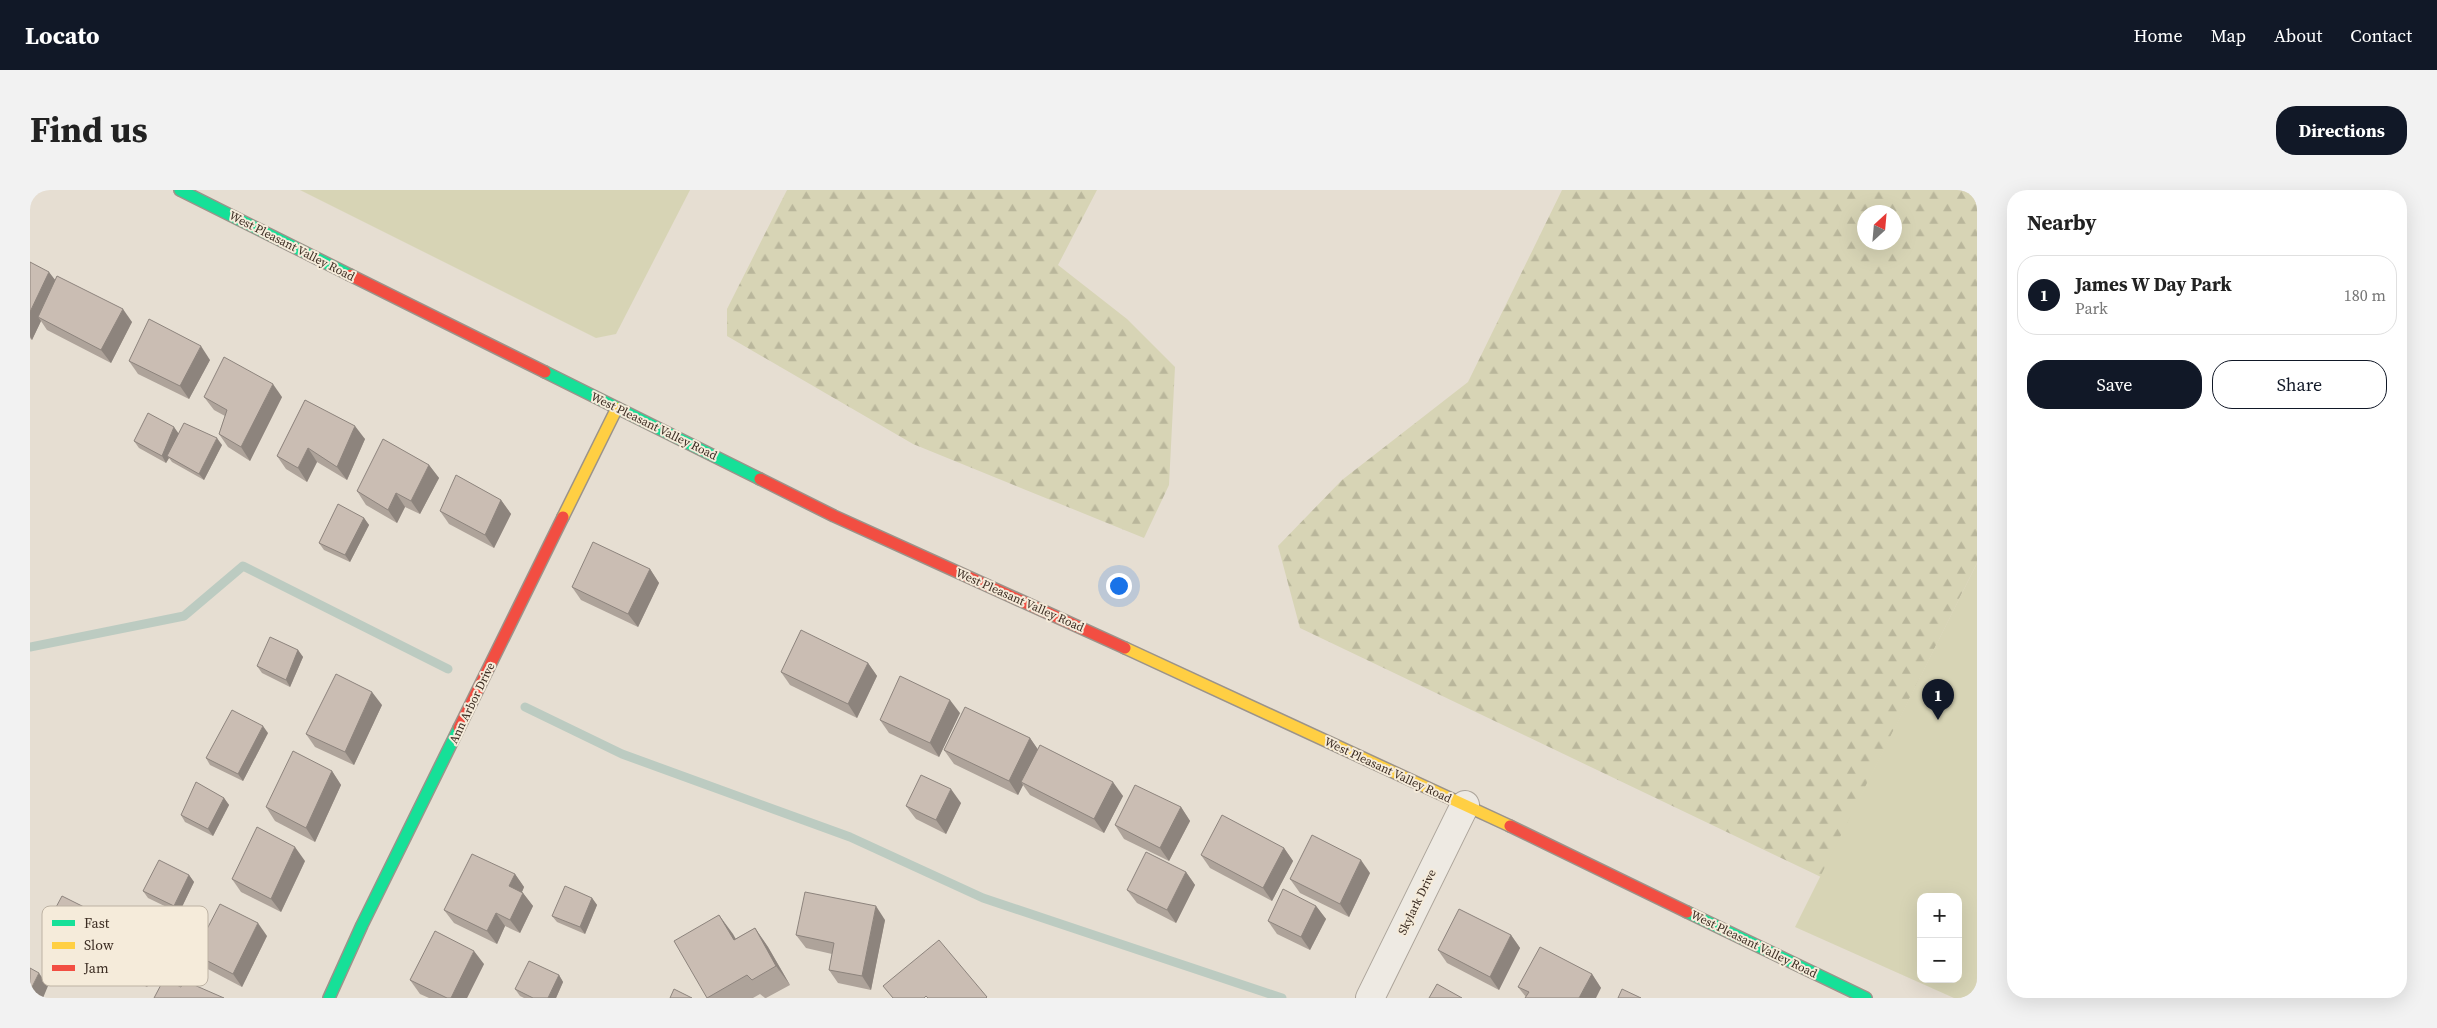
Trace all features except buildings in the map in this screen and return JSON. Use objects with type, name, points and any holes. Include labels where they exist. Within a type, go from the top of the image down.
[{"type":"main road","name":"West Pleasant Valley Road","points":[[180,190],[834,516],[1186,675],[1465,805],[1866,998]]},
{"type":"main road","name":"Ann Arbor Drive","points":[[329,998],[362,925],[617,408]]},
{"type":"street","name":"Skylark Drive","points":[[1370,998],[1465,805]]},
{"type":"green space","points":[[300,190],[690,190],[616,334],[596,338]]},
{"type":"green space","points":[[787,190],[1097,190],[1058,265],[1127,319],[1175,367],[1169,485],[1144,538],[913,444],[727,336],[727,309]]},
{"type":"green space","points":[[1562,190],[1977,190],[1977,563],[1821,877],[1300,628],[1278,546],[1342,480],[1468,382]]},
{"type":"green space","points":[[1977,563],[1977,998],[1954,998],[1920,983],[1962,983],[1962,893],[1917,893],[1917,981],[1795,927]]},
{"type":"waterway","points":[[30,647],[184,616],[243,566],[448,669]]},
{"type":"waterway","points":[[525,707],[622,754],[850,837],[983,898],[1282,998]]},
{"type":"traffic: fast","points":[[180,190],[350,275]]},
{"type":"traffic: fast","points":[[545,372],[760,479]]},
{"type":"traffic: fast","points":[[329,998],[362,925],[459,728]]},
{"type":"traffic: fast","points":[[1687,912],[1866,998]]},
{"type":"traffic: slow","points":[[563,517],[617,408]]},
{"type":"traffic: slow","points":[[1125,648],[1510,826]]},
{"type":"traffic: jam","points":[[350,275],[545,372]]},
{"type":"traffic: jam","points":[[760,479],[834,516],[1125,648]]},
{"type":"traffic: jam","points":[[459,728],[563,517]]},
{"type":"traffic: jam","points":[[1510,826],[1687,912]]},
{"type":"place","name":"James W Day Park","points":[[1938,720]]}]
